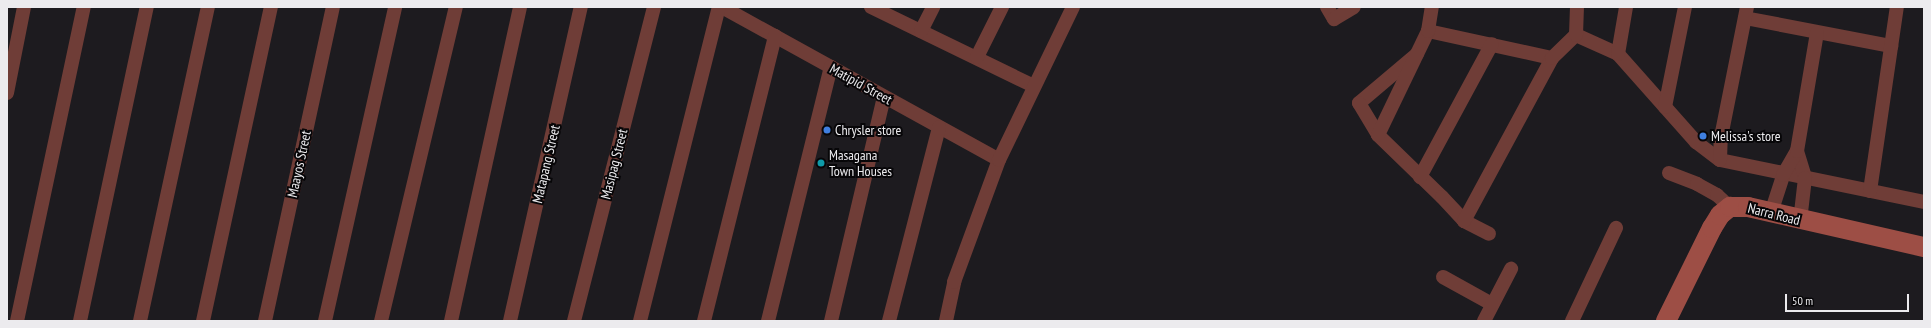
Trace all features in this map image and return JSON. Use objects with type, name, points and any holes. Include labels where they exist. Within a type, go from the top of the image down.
[{"type":"main road","name":"Narra Road","points":[[1666,321],[1712,228],[1720,215],[1730,207],[1748,207],[1800,221],[1924,247]]},
{"type":"street","points":[[7,93],[24,7]]},
{"type":"street","points":[[17,321],[84,7]]},
{"type":"street","points":[[80,321],[147,7]]},
{"type":"street","points":[[140,321],[208,7]]},
{"type":"street","points":[[203,321],[271,7]]},
{"type":"street","name":"Maayos Street","points":[[264,321],[333,7]]},
{"type":"street","points":[[325,321],[395,7]]},
{"type":"street","points":[[381,321],[456,7]]},
{"type":"street","points":[[451,321],[520,7]]},
{"type":"street","name":"Matapang Street","points":[[510,321],[581,7]]},
{"type":"street","name":"Masipag Street","points":[[574,321],[654,7]]},
{"type":"street","points":[[640,321],[719,7]]},
{"type":"street","name":"Matipid Street","points":[[722,7],[999,160]]},
{"type":"street","points":[[871,7],[977,57],[1034,86]]},
{"type":"street","points":[[921,31],[933,7]]},
{"type":"street","points":[[977,57],[1002,7]]},
{"type":"street","points":[[946,321],[954,282],[999,160],[1073,7]]},
{"type":"street","points":[[1327,7],[1334,19],[1354,7]]},
{"type":"street","points":[[1378,136],[1428,31],[1432,7]]},
{"type":"street","points":[[1464,221],[1552,58],[1576,34],[1577,7]]},
{"type":"street","points":[[1618,54],[1626,7]]},
{"type":"street","points":[[1665,107],[1685,7]]},
{"type":"street","points":[[1870,191],[1897,7]]},
{"type":"street","points":[[1720,160],[1721,137],[1746,12],[1817,33],[1891,46]]},
{"type":"street","points":[[1428,31],[1552,58]]},
{"type":"street","points":[[1771,213],[1783,175],[1797,151],[1817,33]]},
{"type":"street","points":[[1576,34],[1618,54],[1696,142],[1720,160],[1783,175],[1924,202]]},
{"type":"street","points":[[704,321],[775,36]]},
{"type":"street","points":[[1420,177],[1492,44]]},
{"type":"street","points":[[1416,54],[1359,102],[1378,136],[1442,197],[1464,221],[1489,234]]},
{"type":"street","points":[[768,321],[831,67]]},
{"type":"street","points":[[831,321],[884,97]]},
{"type":"street","points":[[889,321],[939,127]]},
{"type":"street","points":[[1797,151],[1805,178],[1800,221]]},
{"type":"street","points":[[1669,173],[1704,188],[1730,207]]},
{"type":"street","points":[[1572,321],[1616,228]]},
{"type":"street","points":[[1484,321],[1511,269]]},
{"type":"street","points":[[1443,277],[1492,304]]},
{"type":"place","name":"Chrysler store","points":[[827,130]]},
{"type":"place","name":"Melissa's store","points":[[1703,136]]},
{"type":"place","name":"Masagana Town Houses","points":[[821,163]]}]
